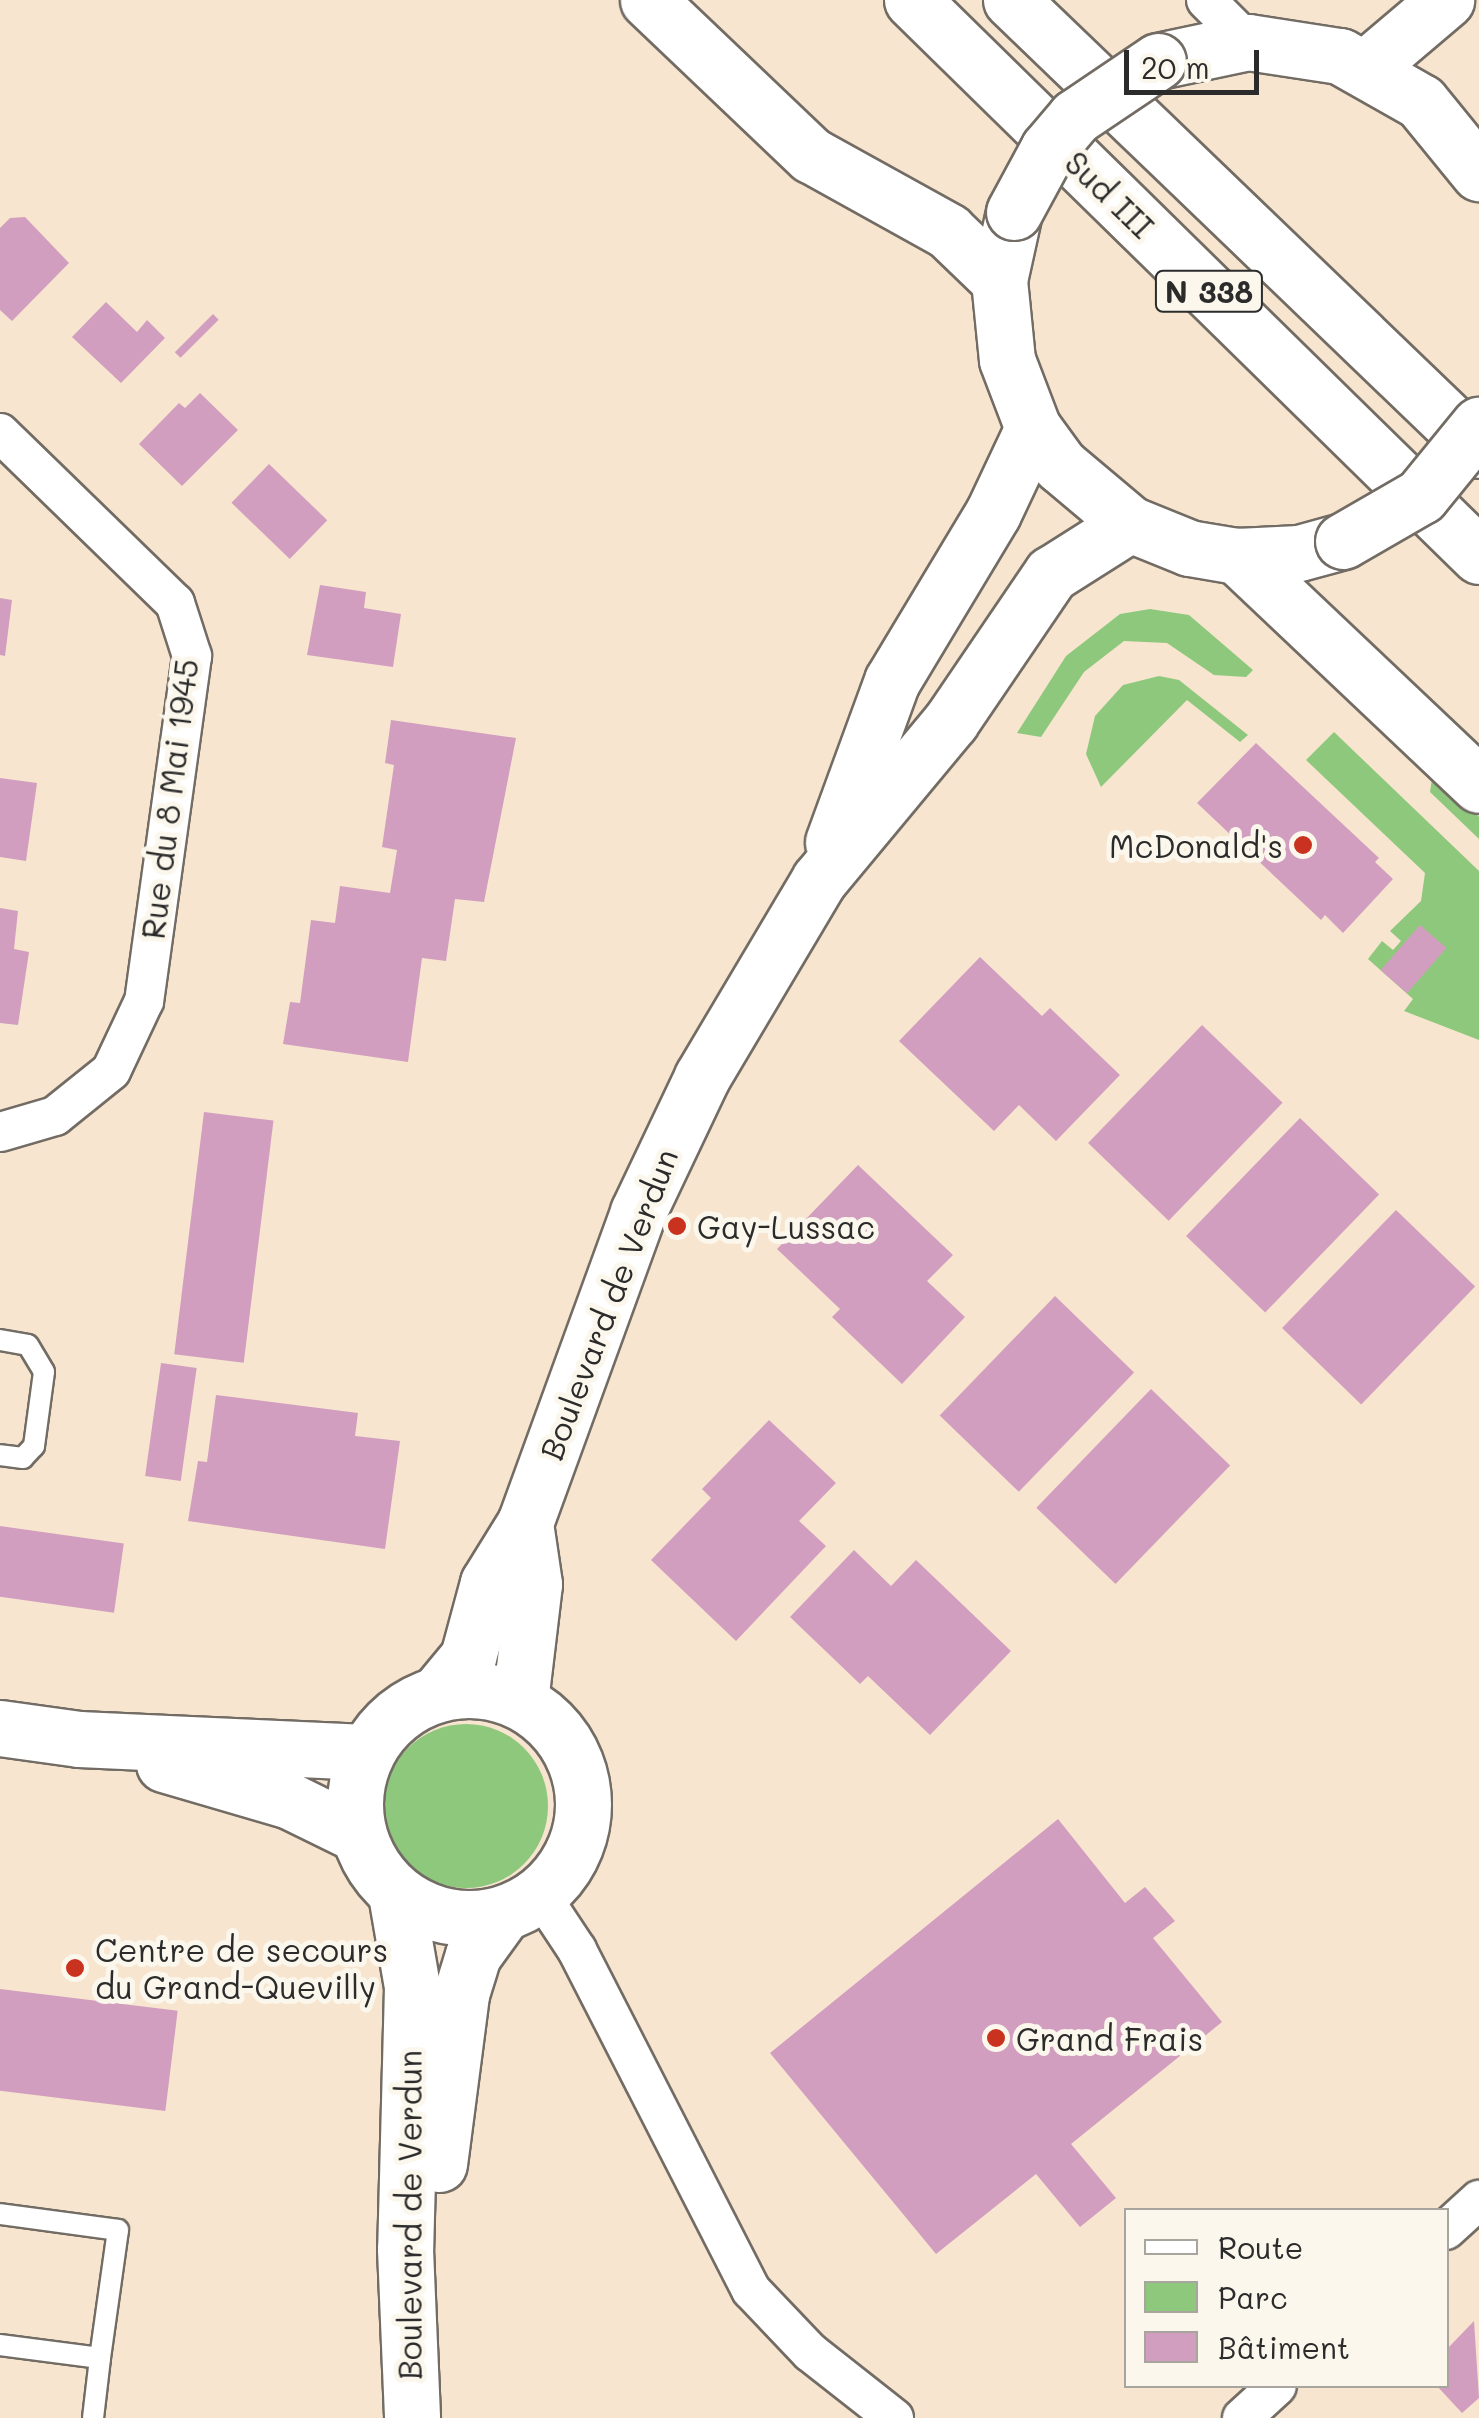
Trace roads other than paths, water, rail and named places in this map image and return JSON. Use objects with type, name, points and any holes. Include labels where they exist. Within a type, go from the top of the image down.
[{"type":"main road","points":[[648,0],[812,155],[948,232],[999,280]]},
{"type":"main road","name":"N 338","points":[[1012,0],[1479,450]]},
{"type":"main road","points":[[1367,67],[1446,0]]},
{"type":"main road","name":"Sud III","points":[[917,9],[1479,556]]},
{"type":"main road","points":[[1472,162],[1421,102],[1367,67],[1313,48],[1248,42],[1158,62],[1075,117],[1048,149],[1014,212],[999,280],[1006,360],[1033,428],[1081,487],[1130,524],[1181,545],[1237,556],[1299,553],[1342,541],[1421,496],[1479,426]]},
{"type":"main road","points":[[1472,162],[1479,98]]},
{"type":"main road","name":"Boulevard de Verdun","points":[[819,880],[892,681],[993,513],[1033,428]]},
{"type":"main road","name":"Boulevard de Verdun","points":[[438,1693],[468,1656],[488,1583],[525,1523],[638,1212],[702,1077],[819,880],[951,721],[1052,574],[1130,524]]},
{"type":"main road","points":[[1237,556],[1479,786]]},
{"type":"main road","name":"Boulevard de Verdun","points":[[520,1701],[534,1584],[525,1523]]},
{"type":"main road","points":[[466,1688],[520,1701],[563,1738],[582,1792],[582,1820],[568,1862],[521,1905],[464,1920],[428,1912],[396,1894],[372,1867],[357,1834],[354,1794],[366,1752],[395,1714],[438,1693],[466,1688]]},
{"type":"main road","points":[[0,1728],[79,1739],[366,1752]]},
{"type":"main road","points":[[79,1739],[290,1801],[357,1834]]},
{"type":"main road","name":"Boulevard de Verdun","points":[[396,1894],[412,1987],[405,2249],[412,2418]]},
{"type":"main road","name":"Boulevard de Verdun","points":[[445,2418],[434,2268],[440,2124],[461,1994],[474,1954],[521,1905]]},
{"type":"street","points":[[1206,0],[1248,42]]},
{"type":"street","name":"Rue du 8 Mai 1945","points":[[0,433],[174,603],[192,656],[144,1000],[111,1071],[56,1116],[0,1132]]},
{"type":"street","points":[[521,1905],[577,1950],[751,2290],[810,2352],[894,2418]]},
{"type":"street","points":[[1449,2227],[1479,2200]]},
{"type":"street","points":[[1242,2418],[1275,2388]]},
{"type":"lane","points":[[0,1340],[28,1345],[44,1372],[34,1446],[23,1458],[0,1455]]},
{"type":"lane","points":[[0,2214],[118,2230],[93,2418]]},
{"type":"lane","points":[[0,2344],[100,2358]]},
{"type":"place","name":"McDonald's","points":[[1303,845]]},
{"type":"place","name":"Gay-Lussac","points":[[677,1226]]},
{"type":"place","name":"Centre de secours du Grand-Quevilly","points":[[75,1968]]},
{"type":"place","name":"Grand Frais","points":[[996,2038]]}]
